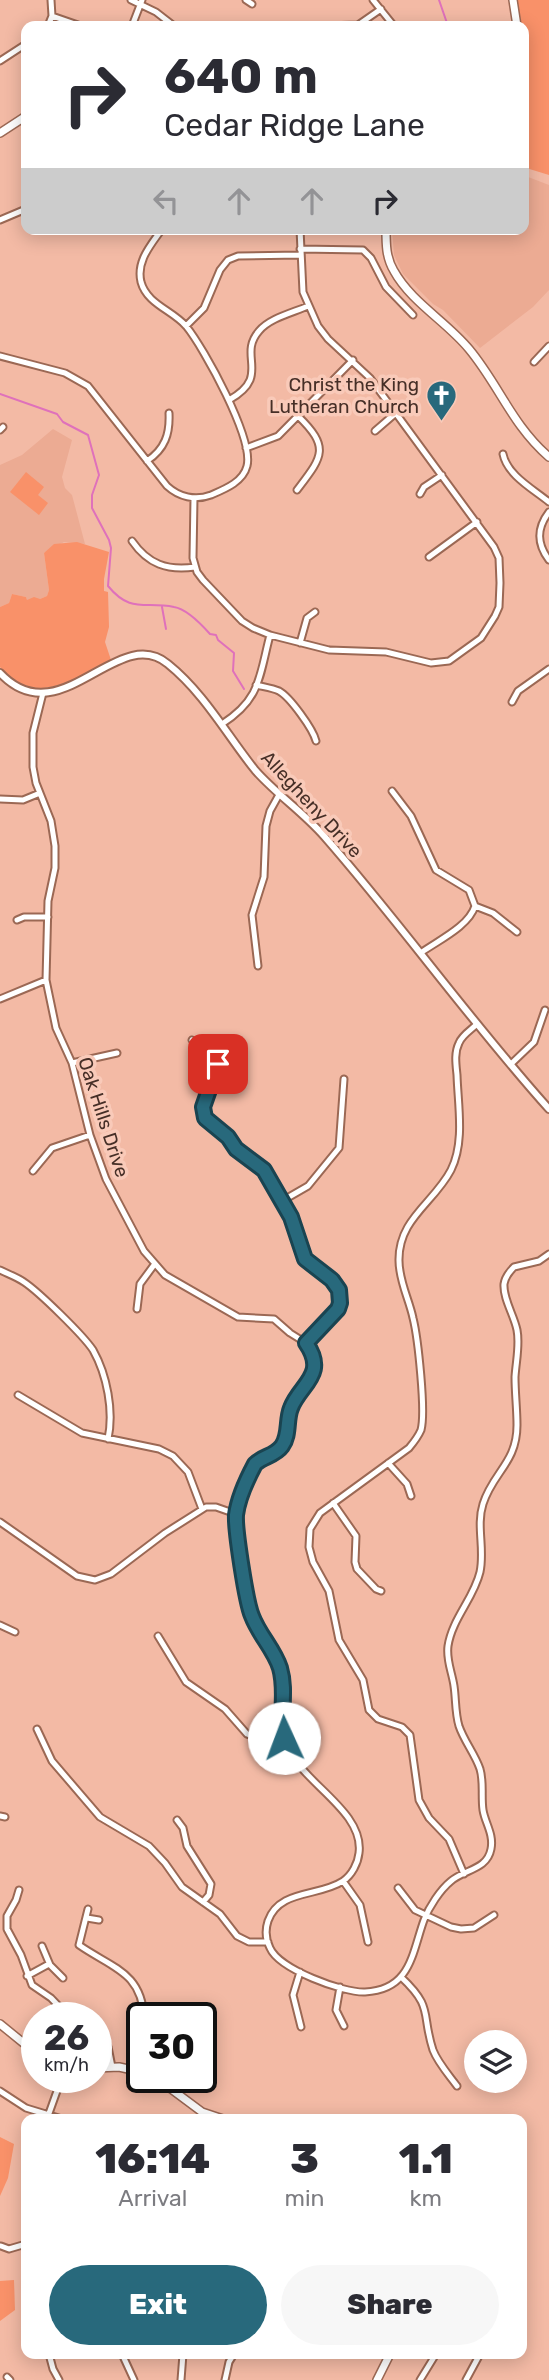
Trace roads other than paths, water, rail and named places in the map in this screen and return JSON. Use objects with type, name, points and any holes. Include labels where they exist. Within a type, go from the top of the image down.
[{"type":"main road","points":[[513,0],[516,21]]},
{"type":"main road","points":[[0,133],[21,119]]},
{"type":"main road","points":[[386,235],[387,256],[399,279],[468,348],[516,422],[549,457]]},
{"type":"main road","points":[[0,2024],[21,2041]]},
{"type":"main road","points":[[112,2067],[126,2068]]},
{"type":"main road","points":[[178,2093],[208,2114]]},
{"type":"main road","points":[[377,2380],[388,2359]]},
{"type":"street","points":[[50,21],[51,0]]},
{"type":"street","points":[[131,0],[141,2],[168,21]]},
{"type":"street","points":[[246,0],[252,4]]},
{"type":"street","points":[[373,0],[390,21]]},
{"type":"street","points":[[134,21],[141,2]]},
{"type":"street","points":[[364,21],[380,9]]},
{"type":"street","points":[[52,16],[66,21]]},
{"type":"street","points":[[0,61],[21,47]]},
{"type":"street","points":[[0,220],[21,211]]},
{"type":"street","points":[[0,356],[65,373],[83,382],[93,390],[171,489],[181,495],[194,498],[212,494],[239,480],[247,465],[246,448],[229,400],[186,326],[149,297],[141,278],[144,257],[158,235]]},
{"type":"street","points":[[194,498],[195,567],[203,580],[242,621],[270,635],[329,650],[386,652],[431,663],[444,663],[476,642],[492,624],[500,597],[499,558],[490,540],[397,412],[352,360],[323,333],[303,292],[300,235]]},
{"type":"street","points":[[186,326],[204,308],[220,270],[228,260],[238,256],[300,252],[362,250],[371,258],[386,287],[413,315]]},
{"type":"street","points":[[229,400],[242,393],[250,383],[252,348],[260,329],[308,306]]},
{"type":"street","points":[[534,362],[549,346]]},
{"type":"street","points":[[246,448],[278,436],[352,360]]},
{"type":"street","points":[[375,431],[397,412]]},
{"type":"street","points":[[148,461],[164,446],[169,413]]},
{"type":"street","points":[[297,490],[315,467],[319,449],[314,432],[298,416]]},
{"type":"street","points":[[503,454],[505,463],[516,475],[549,502]]},
{"type":"street","points":[[420,495],[424,487],[442,475]]},
{"type":"street","points":[[549,512],[541,525],[539,539],[549,560]]},
{"type":"street","points":[[429,557],[477,522]]},
{"type":"street","points":[[132,541],[147,558],[161,566],[175,569],[195,567]]},
{"type":"street","points":[[300,643],[307,618],[315,612]]},
{"type":"street","points":[[222,724],[248,703],[257,685],[270,635]]},
{"type":"street","name":"Allegheny Drive","points":[[43,693],[74,685],[124,658],[146,654],[168,663],[222,724],[256,770],[324,836],[549,1109]]},
{"type":"street","points":[[512,702],[518,691],[549,669]]},
{"type":"street","points":[[0,673],[20,689],[43,693]]},
{"type":"street","points":[[257,685],[276,690],[286,697],[314,733],[316,741]]},
{"type":"street","name":"Oak Hills Drive","points":[[43,693],[32,738],[34,775],[49,814],[55,846],[55,869],[49,895],[47,980],[56,1028],[72,1063],[90,1135],[110,1186],[144,1251],[154,1265],[170,1278],[238,1317],[274,1319],[306,1343]]},
{"type":"street","points":[[392,791],[411,816],[436,870],[469,890],[475,906],[466,921],[422,953]]},
{"type":"street","points":[[0,799],[23,800],[40,793]]},
{"type":"street","points":[[258,966],[252,915],[264,877],[266,826],[279,793]]},
{"type":"street","points":[[475,906],[493,913],[517,932]]},
{"type":"street","points":[[17,920],[24,917],[48,917]]},
{"type":"street","points":[[0,999],[47,980]]},
{"type":"street","points":[[511,1064],[534,1042],[545,1010]]},
{"type":"street","points":[[464,1874],[449,1839],[429,1818],[419,1800],[410,1735],[402,1727],[378,1719],[369,1710],[363,1680],[339,1640],[329,1591],[313,1562],[309,1547],[313,1523],[320,1513],[388,1464],[417,1439],[422,1420],[416,1337],[413,1314],[400,1273],[400,1245],[410,1220],[447,1177],[455,1162],[460,1135],[456,1052],[463,1036],[477,1024]]},
{"type":"street","points":[[192,1040],[213,1052],[218,1064],[203,1107],[205,1118],[228,1137],[236,1149],[264,1170],[294,1224],[305,1259],[332,1280],[340,1296],[340,1303],[333,1315],[306,1343],[312,1353],[312,1376],[291,1407],[286,1437],[281,1448],[255,1464],[236,1514],[251,1615],[274,1653],[281,1673],[284,1738],[298,1765],[349,1818],[357,1833],[359,1856],[352,1871],[343,1881],[326,1889],[288,1899],[278,1906],[268,1922],[268,1942],[276,1958],[287,1966],[340,1987],[359,1992],[373,1991],[390,1985],[401,1977],[411,1964],[426,1916],[447,1885],[480,1867],[491,1852],[492,1837],[483,1812],[480,1771],[458,1721],[455,1688],[448,1661],[449,1643],[480,1573],[481,1509],[490,1488],[512,1455],[517,1426],[515,1390],[518,1337],[505,1294],[505,1282],[514,1267],[539,1261],[549,1254]]},
{"type":"street","points":[[72,1063],[117,1053]]},
{"type":"street","points":[[282,1201],[309,1186],[340,1148],[344,1079]]},
{"type":"street","points":[[33,1171],[52,1149],[90,1135]]},
{"type":"street","points":[[136,1309],[140,1284],[154,1265]]},
{"type":"street","points":[[0,1270],[21,1279],[34,1289],[93,1350],[110,1404],[108,1439]]},
{"type":"street","points":[[18,1395],[82,1433],[159,1449],[179,1461],[188,1472],[202,1508]]},
{"type":"street","points":[[517,1426],[525,1424]]},
{"type":"street","points":[[388,1464],[407,1484],[411,1496]]},
{"type":"street","points":[[333,1503],[355,1532],[355,1562],[358,1569],[381,1591]]},
{"type":"street","points":[[0,1522],[77,1576],[95,1580],[111,1574],[202,1508],[216,1507],[236,1514]]},
{"type":"street","points":[[246,1588],[256,1586]]},
{"type":"street","points":[[0,1625],[15,1632]]},
{"type":"street","points":[[158,1636],[186,1682],[225,1709],[247,1734],[267,1742],[284,1738]]},
{"type":"street","points":[[37,1729],[52,1761],[100,1817],[149,1846],[182,1887],[220,1914],[243,1940],[268,1942]]},
{"type":"street","points":[[177,1820],[183,1828],[187,1846],[211,1884],[209,1895],[203,1902]]},
{"type":"street","points":[[343,1881],[359,1905],[368,1942]]},
{"type":"street","points":[[397,1888],[410,1906],[450,1927],[474,1928],[494,1915]]},
{"type":"street","points":[[19,1890],[8,1912],[6,1926],[34,1987],[55,2002]]},
{"type":"street","points":[[88,1909],[79,1945],[131,1978],[142,2002]]},
{"type":"street","points":[[87,1918],[99,1920]]},
{"type":"street","points":[[42,1946],[50,1965],[63,1978]]},
{"type":"street","points":[[27,1976],[50,1965]]},
{"type":"street","points":[[300,1972],[293,1995],[301,2027]]},
{"type":"street","points":[[401,1977],[422,1998],[435,2055],[457,2086]]},
{"type":"street","points":[[340,1987],[336,2010],[344,2026]]},
{"type":"street","points":[[0,2091],[19,2105],[41,2114]]},
{"type":"street","points":[[49,2114],[56,2093]]},
{"type":"street","points":[[1,2246],[9,2249],[21,2245]]},
{"type":"street","points":[[48,2380],[58,2378],[51,2359]]},
{"type":"street","points":[[124,2359],[134,2380]]},
{"type":"street","points":[[181,2380],[183,2359]]},
{"type":"street","points":[[225,2380],[231,2359]]},
{"type":"street","points":[[420,2380],[433,2359]]},
{"type":"street","points":[[466,2380],[477,2359]]},
{"type":"waterway","points":[[439,0],[446,21]]},
{"type":"waterway","points":[[0,394],[57,414],[63,422],[88,435],[99,475],[92,495],[92,508],[111,548],[108,586],[116,595],[131,603],[174,607],[189,614],[234,653],[233,671],[244,689]]},
{"type":"waterway","points":[[162,607],[166,629]]},
{"type":"place","name":"Christ the King Lutheran Church","points":[[442,422]]}]
